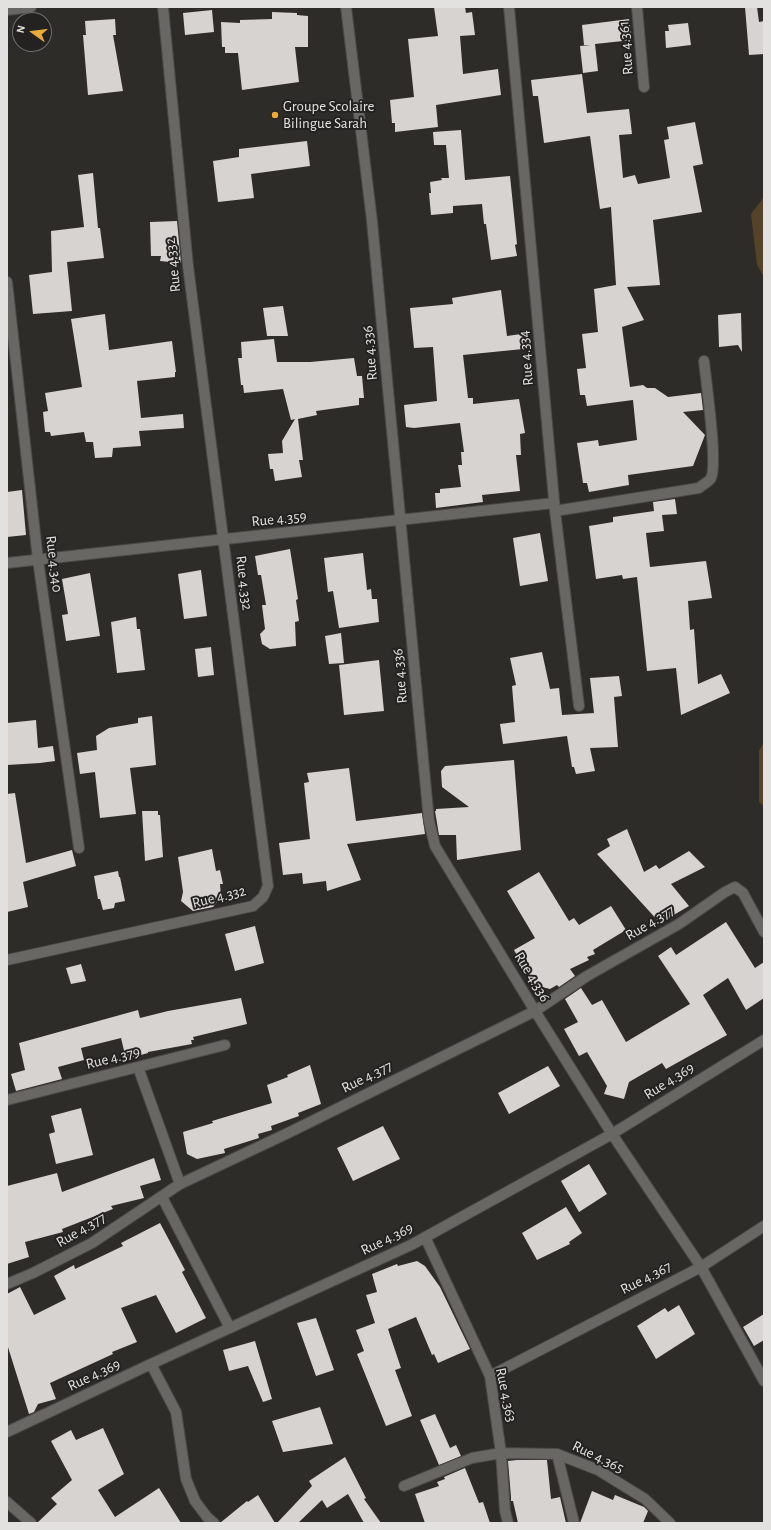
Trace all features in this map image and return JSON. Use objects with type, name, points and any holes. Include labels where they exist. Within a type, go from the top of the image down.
[{"type":"street","points":[[7,10],[31,7]]},
{"type":"street","name":"Rue 4.332","points":[[7,960],[253,906],[263,897],[268,886],[188,266],[163,7]]},
{"type":"street","name":"Rue 4.336","points":[[346,7],[372,221],[428,821],[435,846],[612,1134],[701,1267]]},
{"type":"street","name":"Rue 4.334","points":[[509,7],[554,507],[579,706]]},
{"type":"street","name":"Rue 4.361","points":[[637,7],[644,87]]},
{"type":"street","name":"Rue 4.340","points":[[7,282],[38,560],[79,848]]},
{"type":"street","name":"Rue 4.359","points":[[7,563],[400,520],[554,507],[699,488],[711,479],[713,468],[711,428],[704,361]]},
{"type":"street","name":"Rue 4.377","points":[[7,1284],[33,1273],[92,1243],[180,1184],[535,1011],[587,976],[679,924],[724,892],[735,888],[743,893],[764,932]]},
{"type":"street","name":"Rue 4.369","points":[[7,1432],[151,1364],[412,1245],[612,1134],[764,1040]]},
{"type":"street","name":"Rue 4.379","points":[[7,1100],[226,1045]]},
{"type":"street","points":[[138,1067],[180,1184]]},
{"type":"street","points":[[162,1197],[230,1328]]},
{"type":"street","name":"Rue 4.367","points":[[490,1376],[701,1267],[764,1226]]},
{"type":"street","name":"Rue 4.363","points":[[425,1237],[490,1376],[501,1454],[505,1511],[508,1523]]},
{"type":"street","points":[[701,1267],[764,1381]]},
{"type":"street","points":[[151,1364],[176,1412],[186,1479],[195,1501],[207,1517],[214,1523]]},
{"type":"street","name":"Rue 4.365","points":[[404,1486],[472,1458],[501,1454],[557,1454],[598,1470],[612,1478],[645,1499],[670,1523]]},
{"type":"street","points":[[557,1454],[574,1523]]},
{"type":"street","points":[[7,1502],[30,1523]]},
{"type":"shaded area","points":[[764,197],[764,277],[757,265],[751,214]]},
{"type":"shaded area","points":[[764,742],[764,806],[759,802],[759,751]]},
{"type":"building","points":[[434,7],[465,7],[466,13],[472,12],[475,35],[460,36],[463,74],[498,69],[501,95],[436,105],[438,127],[395,132],[395,123],[392,123],[390,100],[414,97],[408,39],[438,36]]},
{"type":"building","points":[[745,7],[757,7],[759,22],[764,21],[764,54],[749,55]]},
{"type":"building","points":[[212,10],[214,32],[185,35],[183,13]]},
{"type":"building","points":[[272,12],[297,13],[297,15],[308,16],[308,47],[295,47],[299,82],[242,90],[238,53],[225,53],[225,47],[222,47],[221,22],[240,23],[240,20],[272,19]]},
{"type":"building","points":[[115,19],[116,35],[113,35],[123,91],[88,95],[83,35],[86,35],[85,21]]},
{"type":"building","points":[[629,19],[632,40],[595,44],[598,71],[583,73],[580,46],[591,45],[584,45],[582,25]]},
{"type":"building","points":[[688,23],[691,45],[666,48],[665,31],[669,31],[668,25]]},
{"type":"building","points":[[582,74],[587,113],[629,109],[632,134],[619,135],[623,178],[635,175],[638,184],[670,178],[664,140],[669,139],[667,127],[695,122],[703,164],[693,166],[702,212],[653,220],[660,285],[627,287],[644,320],[622,327],[630,387],[643,385],[647,388],[655,388],[668,397],[701,393],[703,410],[683,412],[705,435],[693,466],[628,475],[629,485],[589,492],[587,483],[583,483],[577,443],[598,440],[599,446],[637,440],[633,400],[587,406],[585,395],[580,395],[577,369],[586,368],[582,334],[598,332],[594,289],[616,285],[611,207],[600,209],[590,136],[544,143],[538,96],[533,96],[531,80]]},
{"type":"building","points":[[461,130],[465,180],[510,176],[517,256],[491,260],[482,204],[453,206],[453,213],[431,215],[429,193],[431,193],[430,182],[442,180],[441,178],[449,178],[446,145],[434,145],[433,132]]},
{"type":"building","points":[[307,141],[310,166],[251,174],[254,198],[218,202],[213,161],[239,157],[239,149]]},
{"type":"building","points":[[93,173],[98,228],[100,228],[104,258],[67,262],[72,311],[33,314],[29,275],[52,272],[51,231],[84,227],[78,175]]},
{"type":"building","points":[[177,221],[181,263],[160,261],[161,256],[151,256],[150,222]]},
{"type":"building","points":[[501,290],[507,336],[521,334],[522,336],[526,336],[533,348],[463,355],[468,398],[473,398],[473,404],[519,399],[525,433],[520,434],[521,455],[516,455],[520,491],[482,495],[483,502],[436,508],[435,493],[440,493],[440,489],[461,487],[458,465],[462,465],[461,452],[464,452],[460,423],[414,428],[406,427],[404,405],[437,401],[433,347],[414,348],[410,308],[453,304],[452,298]]},
{"type":"building","points":[[283,306],[288,336],[267,336],[263,308]]},
{"type":"building","points":[[741,313],[742,352],[738,345],[719,347],[718,315]]},
{"type":"building","points":[[105,314],[109,350],[172,341],[176,372],[175,377],[137,381],[141,418],[183,414],[184,428],[139,431],[141,446],[113,448],[112,457],[95,458],[93,442],[86,442],[84,432],[51,436],[50,432],[45,432],[43,412],[48,411],[45,393],[82,387],[71,319]]},
{"type":"building","points":[[274,339],[277,362],[310,362],[354,358],[357,376],[362,376],[364,398],[359,398],[359,405],[316,411],[317,415],[298,419],[303,460],[299,460],[302,477],[275,481],[273,469],[270,469],[268,454],[283,453],[282,441],[295,419],[291,420],[283,389],[244,393],[243,385],[241,385],[238,358],[242,358],[241,342]]},
{"type":"building","points":[[22,490],[26,535],[7,537],[7,492]]},
{"type":"building","points":[[675,499],[677,514],[662,515],[664,531],[646,533],[650,567],[706,561],[712,598],[688,601],[690,630],[694,629],[698,684],[721,674],[730,693],[681,715],[676,668],[647,671],[637,577],[623,579],[622,575],[596,579],[589,526],[613,522],[613,517],[654,511],[653,502]]},
{"type":"building","points":[[540,533],[548,581],[520,586],[513,538]]},
{"type":"building","points":[[290,549],[298,599],[296,600],[299,621],[295,622],[296,646],[270,649],[262,644],[260,634],[265,629],[262,605],[266,605],[261,575],[258,575],[255,556]]},
{"type":"building","points":[[363,553],[367,590],[371,589],[372,599],[377,599],[379,622],[339,628],[333,591],[328,592],[324,558]]},
{"type":"building","points":[[201,570],[207,616],[184,619],[178,574]]},
{"type":"building","points":[[90,573],[100,636],[66,641],[62,615],[68,614],[62,579]]},
{"type":"building","points":[[136,617],[137,629],[140,629],[145,670],[117,673],[111,622]]},
{"type":"building","points":[[341,633],[344,663],[329,664],[325,636]]},
{"type":"building","points":[[211,647],[214,675],[198,677],[195,649]]},
{"type":"building","points":[[542,652],[550,689],[559,688],[562,715],[594,713],[590,678],[619,676],[622,696],[614,697],[618,747],[590,748],[595,771],[576,774],[574,767],[572,767],[567,736],[503,744],[500,724],[515,722],[512,686],[516,685],[510,658]]},
{"type":"building","points":[[379,660],[384,711],[344,715],[339,665]]},
{"type":"building","points":[[152,716],[156,765],[130,768],[136,814],[100,818],[95,772],[80,774],[77,753],[97,750],[96,736],[109,728],[138,723],[138,718]]},
{"type":"building","points":[[36,720],[38,748],[53,746],[55,761],[7,765],[7,723]]},
{"type":"building","points":[[514,760],[521,850],[457,860],[456,835],[439,835],[435,811],[436,809],[469,807],[442,787],[441,771],[445,766]]},
{"type":"building","points":[[349,768],[356,821],[422,813],[425,834],[347,844],[361,880],[327,891],[326,881],[303,884],[302,873],[283,875],[279,843],[310,839],[304,783],[309,782],[307,773]]},
{"type":"building","points":[[15,793],[26,863],[72,850],[76,866],[23,882],[28,907],[7,912],[7,794]]},
{"type":"building","points":[[142,811],[158,811],[158,815],[160,815],[163,857],[145,861]]},
{"type":"building","points":[[627,829],[644,872],[656,865],[659,869],[689,851],[705,867],[671,884],[689,906],[660,923],[597,854],[610,846],[607,839]]},
{"type":"building","points":[[212,849],[216,871],[220,870],[223,884],[220,884],[221,897],[213,907],[193,911],[181,901],[183,892],[178,857]]},
{"type":"building","points":[[118,871],[125,901],[115,903],[114,908],[103,910],[100,899],[98,899],[94,876]]},
{"type":"building","points":[[539,872],[569,921],[574,918],[579,925],[611,906],[626,930],[593,950],[595,954],[587,957],[589,960],[570,969],[575,976],[559,987],[557,985],[550,989],[534,985],[525,965],[523,966],[514,950],[535,938],[507,891]]},
{"type":"building","points":[[726,922],[755,968],[764,962],[764,998],[746,1010],[728,978],[703,995],[727,1035],[666,1069],[662,1063],[629,1082],[624,1099],[604,1094],[607,1086],[587,1052],[579,1056],[564,1029],[578,1022],[565,999],[581,988],[592,1005],[602,1000],[626,1042],[690,1004],[658,956],[671,947],[676,955]]},
{"type":"building","points":[[255,926],[264,963],[235,971],[225,934]]},
{"type":"building","points":[[81,964],[86,981],[71,984],[66,968]]},
{"type":"building","points":[[241,998],[247,1024],[193,1037],[194,1040],[191,1040],[192,1044],[148,1052],[126,1059],[121,1038],[81,1048],[84,1060],[58,1067],[62,1079],[16,1091],[11,1074],[25,1070],[19,1043],[138,1010],[140,1018],[168,1011]]},
{"type":"building","points":[[310,1065],[321,1104],[298,1113],[299,1116],[271,1126],[272,1130],[258,1134],[259,1138],[224,1149],[225,1153],[197,1159],[187,1154],[183,1132],[213,1123],[212,1121],[272,1103],[267,1085],[288,1077],[287,1075]]},
{"type":"building","points":[[548,1066],[560,1086],[509,1114],[498,1093]]},
{"type":"building","points":[[81,1108],[93,1155],[56,1164],[49,1134],[55,1132],[51,1116]]},
{"type":"building","points":[[383,1126],[400,1159],[353,1181],[337,1148]]},
{"type":"building","points":[[154,1158],[161,1180],[140,1186],[144,1198],[111,1206],[113,1209],[62,1229],[63,1232],[25,1242],[29,1257],[7,1264],[7,1186],[57,1173],[62,1192]]},
{"type":"building","points":[[589,1164],[607,1194],[579,1212],[561,1181]]},
{"type":"building","points":[[566,1207],[582,1233],[569,1242],[570,1244],[537,1260],[522,1233]]},
{"type":"building","points":[[160,1223],[185,1270],[182,1272],[206,1318],[176,1333],[156,1295],[121,1308],[137,1342],[112,1352],[113,1354],[50,1383],[56,1399],[38,1404],[34,1412],[29,1414],[7,1344],[7,1294],[20,1287],[34,1315],[66,1299],[54,1276],[74,1265],[75,1269],[123,1246],[121,1243]]},
{"type":"building","points":[[417,1261],[425,1266],[440,1287],[470,1349],[438,1363],[434,1354],[432,1355],[416,1317],[388,1329],[401,1368],[395,1370],[412,1416],[386,1426],[357,1354],[364,1351],[356,1330],[375,1323],[366,1295],[377,1292],[372,1274],[397,1264],[398,1266]]},
{"type":"building","points":[[679,1305],[695,1334],[656,1359],[637,1326],[665,1308],[668,1312]]},
{"type":"building","points":[[764,1314],[764,1340],[754,1346],[743,1327]]},
{"type":"building","points":[[316,1318],[334,1370],[316,1376],[297,1323]]},
{"type":"building","points":[[255,1341],[272,1399],[263,1402],[248,1366],[229,1371],[223,1350]]},
{"type":"building","points":[[320,1407],[333,1444],[283,1452],[272,1421]]},
{"type":"building","points":[[435,1414],[450,1448],[456,1445],[461,1456],[439,1465],[420,1420]]},
{"type":"building","points":[[103,1428],[124,1474],[98,1490],[115,1517],[159,1488],[181,1523],[37,1523],[57,1504],[51,1498],[72,1480],[51,1441],[71,1430],[76,1440]]},
{"type":"building","points":[[345,1457],[366,1498],[364,1499],[381,1523],[364,1523],[348,1494],[327,1508],[322,1500],[298,1523],[277,1523],[312,1486],[309,1481]]},
{"type":"building","points":[[547,1460],[551,1499],[560,1497],[566,1523],[518,1523],[513,1501],[511,1501],[508,1461]]},
{"type":"building","points":[[465,1468],[479,1503],[483,1502],[490,1523],[425,1523],[415,1494],[439,1486],[437,1482],[445,1479],[444,1477]]},
{"type":"building","points":[[592,1491],[613,1500],[615,1495],[644,1507],[648,1511],[643,1523],[580,1523]]},
{"type":"building","points":[[258,1495],[275,1523],[220,1523],[247,1501],[248,1502]]},
{"type":"place","name":"Groupe Scolaire Bilingue Sarah","points":[[275,115]]}]
